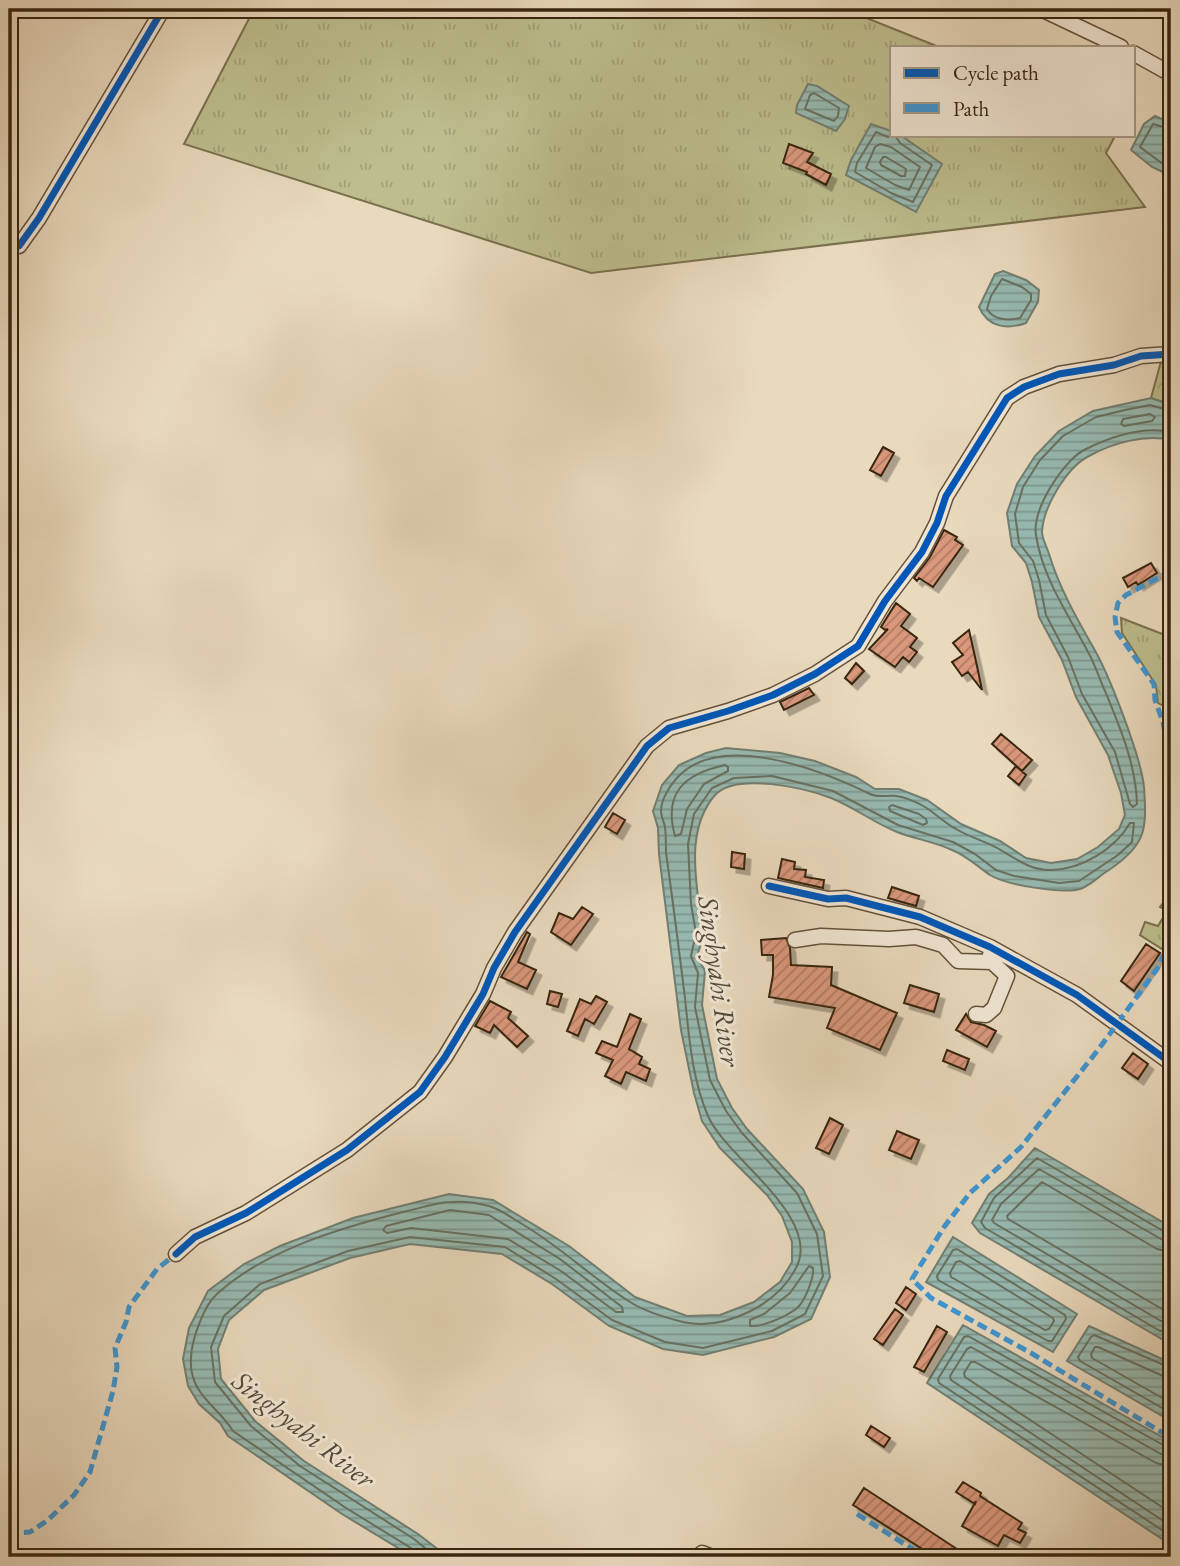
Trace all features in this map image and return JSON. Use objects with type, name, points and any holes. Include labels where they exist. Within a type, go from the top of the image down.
[{"type":"street","points":[[9,246],[19,246],[39,218],[163,9]]},
{"type":"street","points":[[1041,9],[1119,46]]},
{"type":"street","points":[[1134,54],[1171,74]]},
{"type":"street","points":[[176,1254],[195,1237],[246,1213],[357,1143],[420,1092],[445,1057],[483,994],[494,968],[515,932],[647,746],[669,728],[773,695],[815,674],[858,646],[885,601],[922,552],[937,523],[946,496],[1007,398],[1024,387],[1059,374],[1114,365],[1140,356],[1171,354]]},
{"type":"street","points":[[769,886],[828,899],[846,898],[920,917],[991,955],[1077,995],[1171,1063]]},
{"type":"street","points":[[795,940],[821,936],[916,937],[943,945],[958,961],[991,955]]},
{"type":"street","points":[[975,1014],[986,1015],[994,1008],[1007,976],[991,955]]},
{"type":"green space","points":[[254,9],[844,9],[936,46],[890,46],[890,136],[1110,136],[1114,138],[1106,153],[1145,207],[591,273],[184,144]]},
{"type":"green space","points":[[1166,343],[1171,344],[1171,405],[1151,398]]},
{"type":"green space","points":[[1121,618],[1165,635],[1166,663],[1171,667],[1171,758],[1167,708],[1158,703],[1156,685],[1122,633]]},
{"type":"green space","points":[[1171,893],[1171,939],[1168,938],[1162,949],[1140,935],[1145,922],[1158,926],[1167,911],[1160,907]]},
{"type":"water","points":[[808,84],[817,86],[849,106],[845,119],[836,131],[796,113],[797,105]]},
{"type":"water","points":[[1155,116],[1171,123],[1171,176],[1152,167],[1131,150],[1144,124]]},
{"type":"water","points":[[871,124],[890,131],[890,136],[903,137],[942,164],[916,212],[846,175],[851,160]]},
{"type":"water","points":[[1003,271],[1026,280],[1039,290],[1038,302],[1026,323],[998,325],[987,319],[979,307],[995,274]]},
{"type":"water","points":[[1151,398],[1171,405],[1171,440],[1150,438],[1129,441],[1098,451],[1081,461],[1058,489],[1047,511],[1042,532],[1063,590],[1107,676],[1142,773],[1144,826],[1142,835],[1130,853],[1084,888],[1048,889],[998,879],[952,850],[897,832],[831,798],[805,790],[771,784],[738,784],[715,795],[701,820],[695,847],[695,862],[703,930],[697,956],[705,971],[702,1005],[717,1079],[747,1129],[803,1189],[824,1232],[830,1277],[811,1319],[774,1337],[703,1355],[663,1349],[609,1326],[552,1284],[502,1254],[410,1244],[350,1258],[264,1290],[229,1320],[218,1349],[221,1379],[255,1421],[304,1461],[418,1534],[448,1557],[413,1557],[342,1514],[228,1436],[220,1423],[199,1404],[188,1386],[183,1359],[189,1328],[208,1291],[244,1264],[280,1246],[353,1218],[449,1194],[493,1200],[569,1246],[635,1297],[687,1316],[720,1315],[754,1302],[780,1282],[792,1262],[792,1242],[782,1216],[767,1195],[720,1148],[702,1121],[694,1093],[681,1030],[658,828],[653,811],[662,785],[679,765],[706,753],[726,748],[780,753],[815,761],[856,777],[875,789],[899,789],[927,800],[961,824],[1000,841],[1026,858],[1051,863],[1077,859],[1098,847],[1119,829],[1125,815],[1121,793],[1108,755],[1076,697],[1062,660],[1039,617],[1026,563],[1012,546],[1007,513],[1017,484],[1035,456],[1059,431],[1093,411]]},
{"type":"water","points":[[1035,1148],[1171,1227],[1171,1331],[1165,1341],[980,1233],[972,1223],[989,1194],[1008,1178]]},
{"type":"water","points":[[953,1237],[1077,1314],[1053,1352],[926,1282]]},
{"type":"water","points":[[963,1325],[1171,1442],[1171,1545],[927,1383]]},
{"type":"water","points":[[1089,1326],[1171,1363],[1171,1421],[1067,1361]]},
{"type":"building","points":[[789,144],[813,153],[807,162],[831,174],[826,185],[806,174],[807,172],[783,163]]},
{"type":"building","points":[[883,447],[894,453],[881,476],[870,470]]},
{"type":"building","points":[[944,530],[957,537],[955,540],[963,545],[933,587],[919,578],[917,581],[914,578],[930,557]]},
{"type":"building","points":[[1151,563],[1157,573],[1138,585],[1136,582],[1128,587],[1123,578]]},
{"type":"building","points":[[896,603],[910,614],[901,626],[917,638],[910,647],[917,652],[909,662],[903,657],[895,667],[869,649],[888,629],[881,627]]},
{"type":"building","points":[[969,630],[982,690],[968,672],[962,676],[952,662],[963,655],[953,643]]},
{"type":"building","points":[[856,663],[864,671],[852,684],[845,678]]},
{"type":"building","points":[[809,688],[814,695],[784,710],[780,702]]},
{"type":"building","points":[[1001,734],[1032,760],[1022,771],[992,744]]},
{"type":"building","points":[[1016,766],[1026,775],[1019,785],[1008,776]]},
{"type":"building","points":[[613,813],[625,820],[617,834],[605,827]]},
{"type":"building","points":[[732,852],[745,854],[744,869],[731,867]]},
{"type":"building","points":[[782,859],[795,862],[794,869],[806,870],[805,877],[824,880],[823,888],[778,878]]},
{"type":"building","points":[[892,887],[919,896],[916,906],[888,898]]},
{"type":"building","points":[[582,907],[593,914],[571,945],[551,932],[559,913],[573,919]]},
{"type":"building","points":[[527,932],[530,934],[518,962],[536,970],[527,989],[501,977]]},
{"type":"building","points":[[786,938],[790,948],[791,965],[832,967],[831,985],[897,1013],[880,1050],[827,1028],[835,1008],[769,997],[773,955],[762,955],[761,940]]},
{"type":"building","points":[[1146,944],[1160,953],[1134,991],[1121,981]]},
{"type":"building","points":[[910,985],[939,994],[934,1012],[904,1003]]},
{"type":"building","points":[[550,991],[562,994],[558,1007],[547,1004]]},
{"type":"building","points":[[596,996],[607,1002],[594,1024],[585,1019],[578,1036],[567,1031],[580,999],[591,1004]]},
{"type":"building","points":[[490,1001],[511,1012],[508,1018],[528,1036],[517,1047],[494,1025],[490,1033],[475,1026]]},
{"type":"building","points":[[630,1014],[641,1019],[629,1049],[642,1057],[639,1064],[650,1069],[646,1081],[626,1072],[621,1084],[605,1076],[613,1060],[596,1053],[602,1041],[617,1047]]},
{"type":"building","points":[[966,1014],[971,1022],[996,1031],[987,1047],[956,1030]]},
{"type":"building","points":[[947,1050],[969,1059],[965,1070],[943,1061]]},
{"type":"building","points":[[1133,1053],[1148,1064],[1138,1079],[1122,1068]]},
{"type":"building","points":[[830,1118],[843,1125],[829,1154],[816,1148]]},
{"type":"building","points":[[897,1131],[919,1140],[911,1159],[889,1150]]},
{"type":"building","points":[[906,1287],[916,1294],[906,1310],[896,1303]]},
{"type":"building","points":[[895,1309],[903,1315],[883,1345],[874,1339]]},
{"type":"building","points":[[937,1326],[947,1332],[924,1372],[914,1367]]},
{"type":"building","points":[[871,1426],[890,1438],[884,1447],[866,1435]]},
{"type":"building","points":[[963,1482],[1022,1523],[1018,1529],[1026,1533],[1020,1543],[1004,1535],[998,1546],[962,1526],[974,1504],[956,1492]]},
{"type":"building","points":[[864,1488],[969,1557],[935,1557],[853,1505]]},
{"type":"marked path","points":[[1171,571],[1126,595],[1118,603],[1115,617],[1117,632],[1154,684],[1155,700],[1163,722],[1170,760],[1171,803]]},
{"type":"marked path","points":[[1171,939],[1157,969],[1098,1050],[1021,1147],[970,1193],[944,1227],[912,1279],[931,1298],[1031,1353],[1171,1438]]},
{"type":"marked path","points":[[9,1534],[30,1532],[48,1520],[74,1495],[90,1472],[113,1391],[117,1367],[115,1348],[129,1307],[157,1269],[176,1254]]},
{"type":"marked path","points":[[857,1514],[925,1557]]},
{"type":"cycle path","points":[[9,246],[19,246],[39,218],[163,9]]},
{"type":"cycle path","points":[[176,1254],[195,1237],[246,1213],[347,1150],[420,1092],[445,1057],[483,994],[494,968],[515,932],[647,746],[669,728],[773,695],[815,674],[858,646],[885,601],[922,552],[937,523],[946,496],[1007,398],[1024,387],[1059,374],[1114,365],[1141,356],[1171,354]]},
{"type":"cycle path","points":[[769,886],[828,899],[846,898],[920,917],[990,947],[1077,995],[1171,1063]]},
{"type":"water label","name":"Singhyahi River","points":[[720,981]]},
{"type":"water label","name":"Singhyahi River","points":[[304,1429]]}]
